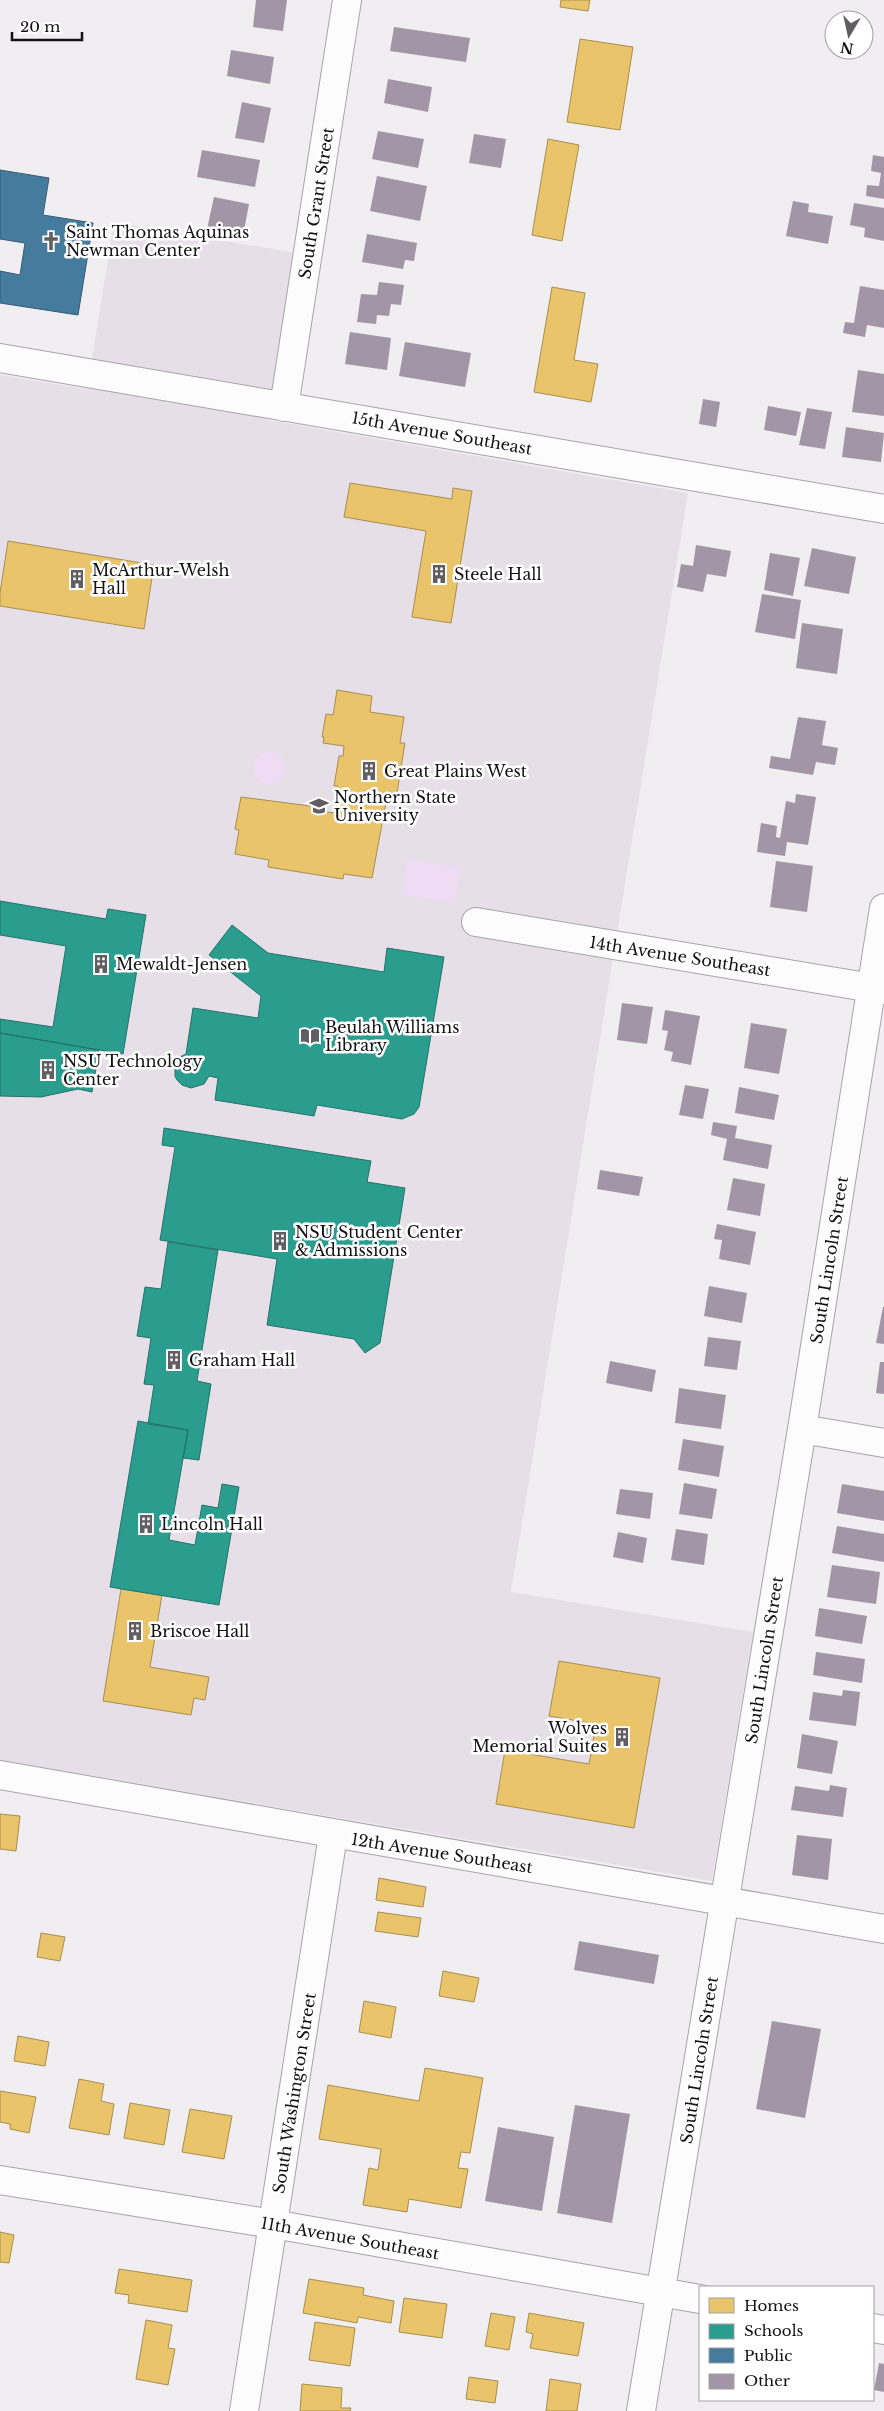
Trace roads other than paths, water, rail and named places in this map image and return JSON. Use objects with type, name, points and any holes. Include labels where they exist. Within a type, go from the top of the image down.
[{"type":"street","name":"South Grant Street","points":[[284,407],[347,0]]},
{"type":"street","name":"15th Avenue Southeast","points":[[0,358],[884,509]]},
{"type":"street","name":"South Lincoln Street","points":[[641,2411],[802,1429],[878,989],[884,908]]},
{"type":"street","name":"14th Avenue Southeast","points":[[476,922],[878,989]]},
{"type":"street","points":[[802,1429],[884,1443]]},
{"type":"street","name":"12th Avenue Southeast","points":[[0,1775],[334,1835],[884,1929]]},
{"type":"street","name":"South Washington Street","points":[[244,2411],[334,1835]]},
{"type":"street","name":"11th Avenue Southeast","points":[[0,2180],[274,2224],[699,2299]]},
{"type":"place","name":"Saint Thomas Aquinas Newman Center","points":[[51,241]]},
{"type":"place","name":"Steele Hall","points":[[439,574]]},
{"type":"place","name":"McArthur-Welsh Hall","points":[[77,579]]},
{"type":"place","name":"Great Plains West","points":[[369,771]]},
{"type":"place","name":"Northern State University","points":[[319,806]]},
{"type":"place","name":"Mewaldt-Jensen","points":[[101,964]]},
{"type":"place","name":"Beulah Williams Library","points":[[310,1036]]},
{"type":"place","name":"NSU Technology Center","points":[[48,1070]]},
{"type":"place","name":"NSU Student Center & Admissions","points":[[280,1241]]},
{"type":"place","name":"Graham Hall","points":[[174,1360]]},
{"type":"place","name":"Lincoln Hall","points":[[146,1524]]},
{"type":"place","name":"Briscoe Hall","points":[[135,1631]]},
{"type":"place","name":"Wolves Memorial Suites","points":[[622,1737]]}]
